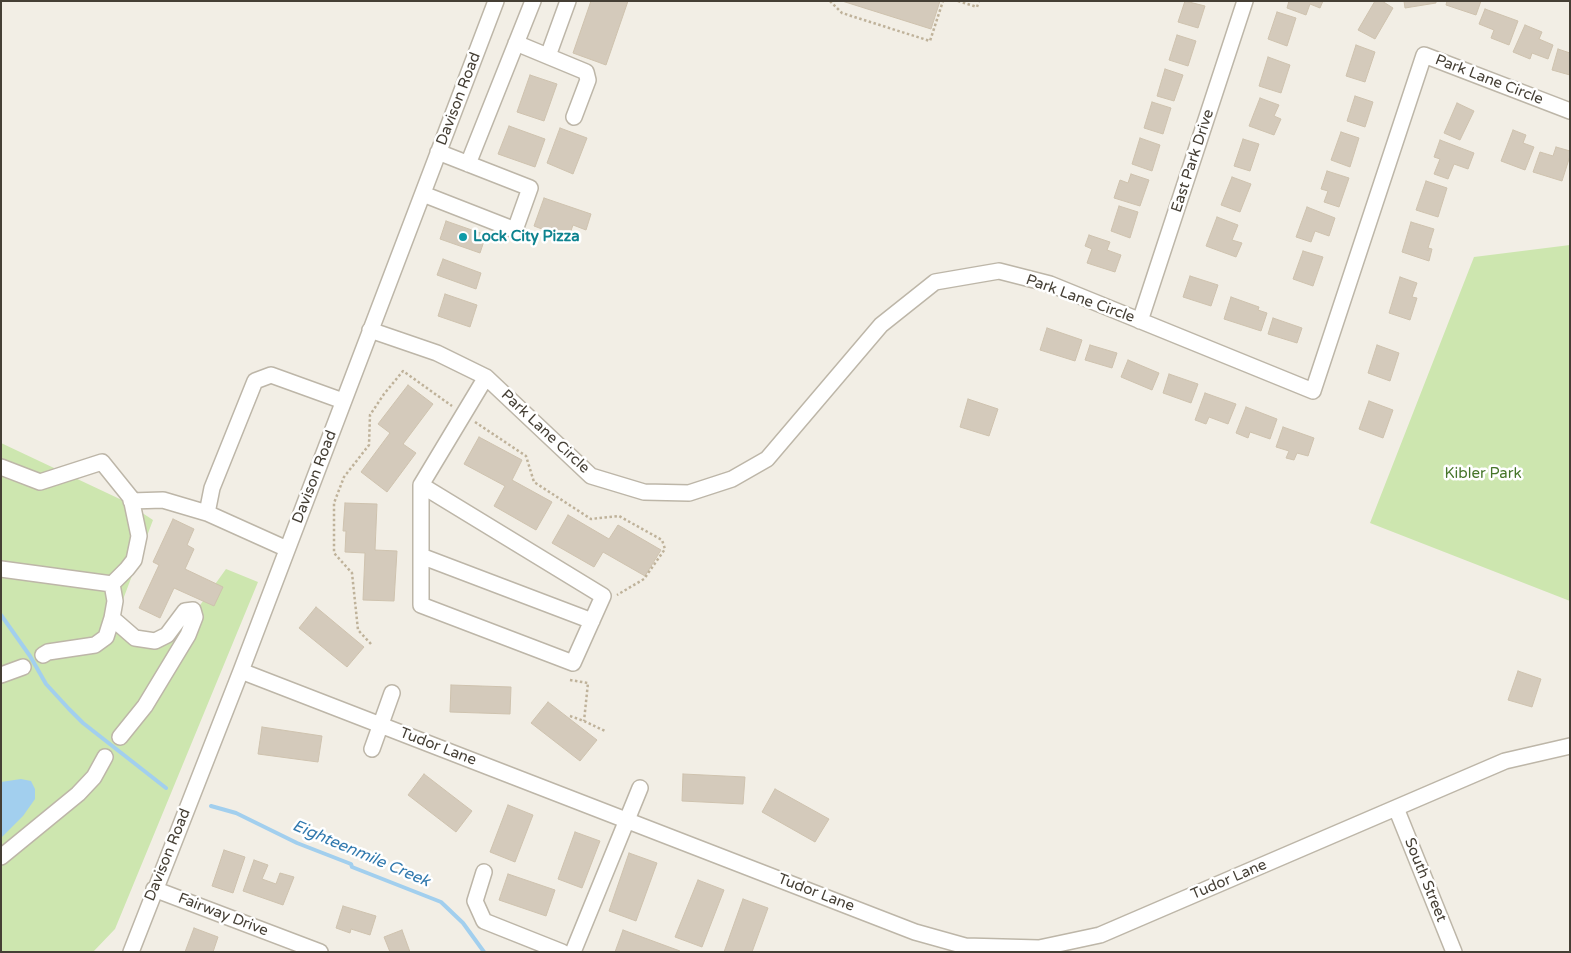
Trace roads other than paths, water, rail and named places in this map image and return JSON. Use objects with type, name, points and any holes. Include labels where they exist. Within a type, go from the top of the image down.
[{"type":"street","name":"Davison Road","points":[[131,952],[154,889],[241,671],[496,1]]},
{"type":"street","points":[[468,164],[533,1]]},
{"type":"street","points":[[548,56],[568,1]]},
{"type":"street","name":"East Park Drive","points":[[1140,321],[1245,1]]},
{"type":"street","points":[[516,43],[586,72],[588,80],[574,116]]},
{"type":"street","name":"Park Lane Circle","points":[[370,330],[437,353],[486,377],[591,476],[644,492],[689,493],[732,479],[767,459],[881,325],[935,282],[999,271],[1050,284],[1312,391],[1424,55],[1570,112]]},
{"type":"street","points":[[422,194],[515,230],[530,188],[438,152]]},
{"type":"street","points":[[207,512],[212,488],[255,381],[271,375],[344,401]]},
{"type":"street","points":[[421,485],[603,596],[573,663],[421,604],[421,485],[486,377]]},
{"type":"street","points":[[1,467],[40,482],[102,462],[131,498],[139,536],[134,560],[112,584]]},
{"type":"street","points":[[131,501],[163,500],[207,512],[287,549]]},
{"type":"street","points":[[421,556],[592,621]]},
{"type":"street","points":[[1,569],[112,584]]},
{"type":"street","points":[[43,655],[48,652],[95,645],[106,637],[115,601],[112,584]]},
{"type":"street","points":[[112,618],[135,638],[155,641],[168,635],[185,611],[193,610],[195,617],[188,635],[144,706],[120,738]]},
{"type":"street","points":[[1,675],[22,667]]},
{"type":"street","name":"Tudor Lane","points":[[241,671],[915,932],[965,946],[1039,948],[1100,935],[1505,761],[1570,746]]},
{"type":"street","points":[[372,749],[392,693]]},
{"type":"street","points":[[1,857],[78,794],[94,777],[105,757]]},
{"type":"street","points":[[573,952],[640,788]]},
{"type":"street","name":"South Street","points":[[1396,808],[1454,952]]},
{"type":"street","points":[[484,872],[475,901],[484,921],[562,952]]},
{"type":"street","name":"Fairway Drive","points":[[154,889],[320,952]]},
{"type":"water","points":[[21,779],[31,781],[35,789],[35,799],[23,816],[1,838],[1,782]]},
{"type":"waterway","name":"Eighteenmile Creek","points":[[1,615],[30,656],[46,684],[69,709],[83,723],[166,788]]},
{"type":"waterway","name":"Eighteenmile Creek","points":[[211,806],[236,813],[297,843],[351,864],[352,867],[441,902],[463,923],[484,952]]},
{"type":"place","name":"Lock City Pizza","points":[[463,237]]},
{"type":"park label","name":"Kibler Park","points":[[1483,474]]}]
